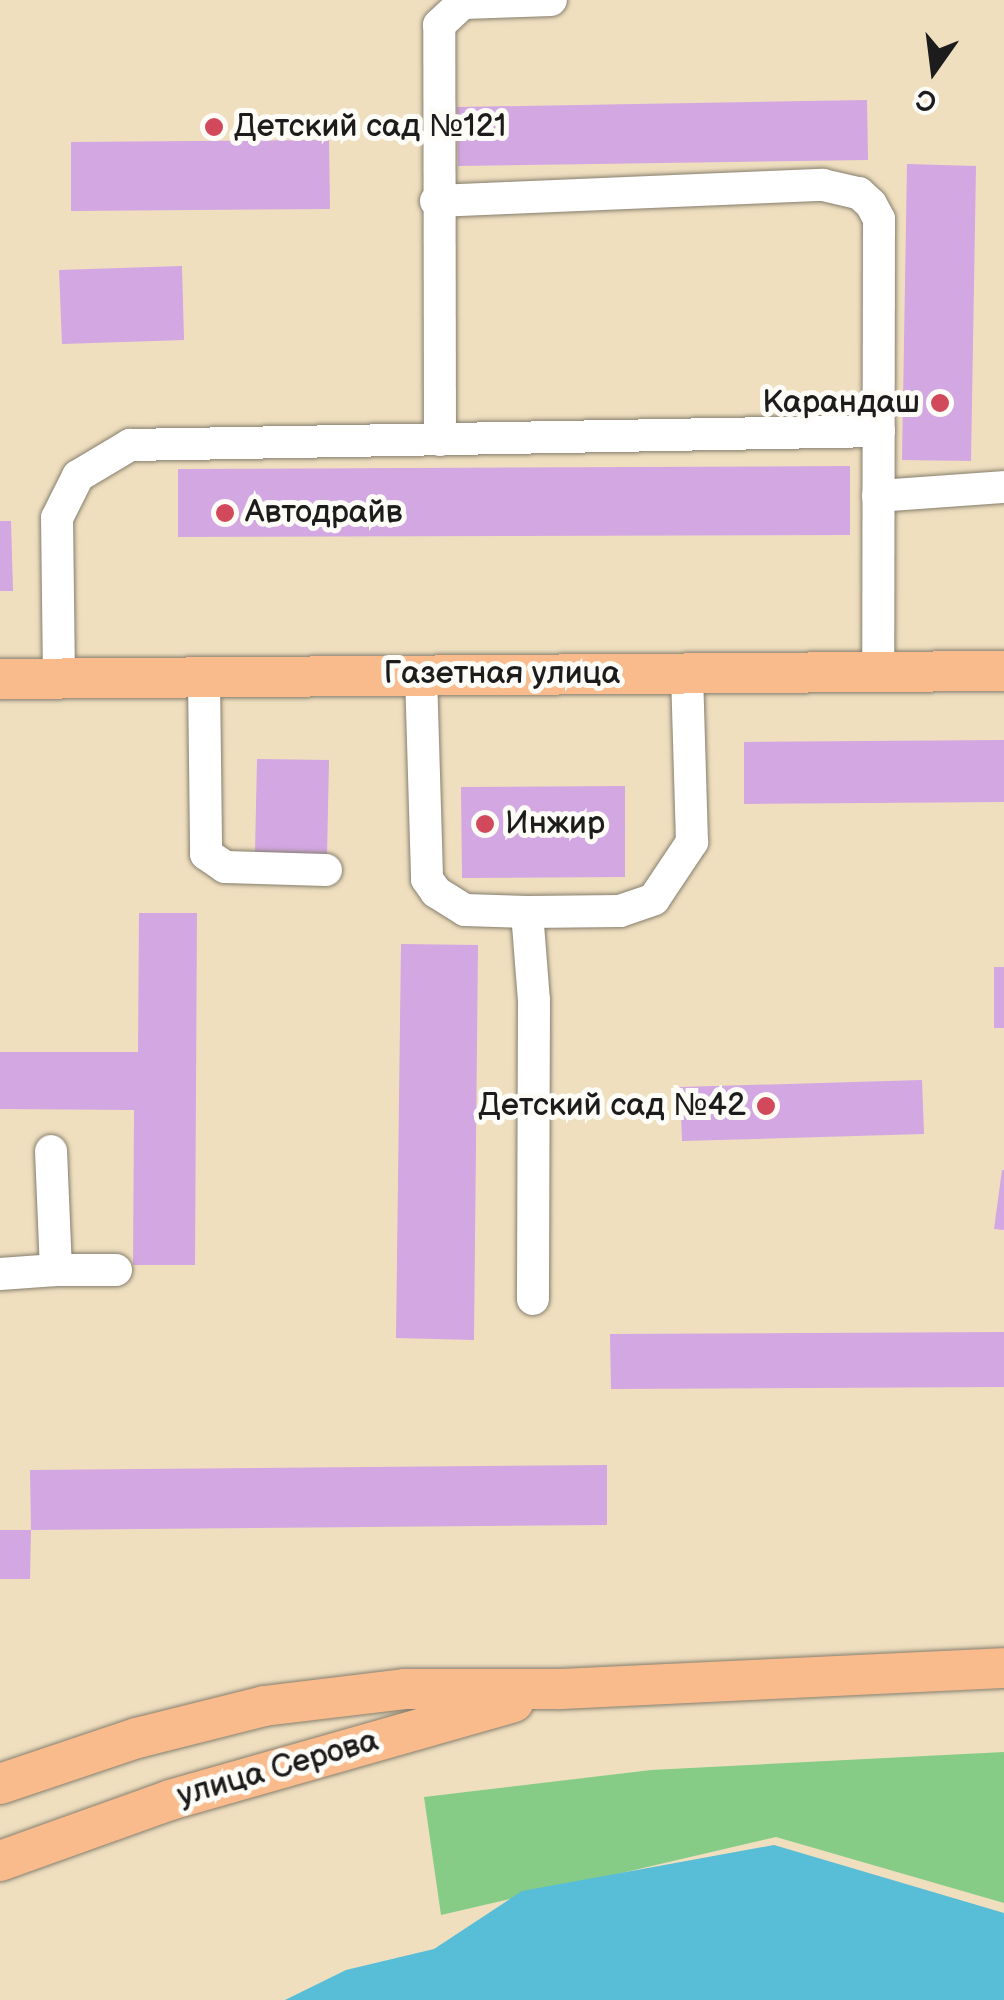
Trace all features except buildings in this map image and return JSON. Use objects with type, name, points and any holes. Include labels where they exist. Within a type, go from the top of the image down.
[{"type":"main road","name":"Газетная улица","points":[[0,679],[1004,672]]},
{"type":"main road","name":"улица Серова","points":[[0,1784],[137,1738],[264,1706],[404,1689],[560,1689],[1004,1668]]},
{"type":"main road","name":"улица Серова","points":[[0,1861],[170,1800],[560,1689]]},
{"type":"lane","points":[[440,440],[436,202],[439,25],[463,3],[551,0]]},
{"type":"lane","points":[[436,202],[823,184],[859,193],[879,219],[878,672]]},
{"type":"lane","points":[[59,679],[58,518],[72,484],[103,456],[130,445],[879,431]]},
{"type":"lane","points":[[878,496],[1004,487]]},
{"type":"lane","points":[[421,674],[427,878],[448,902],[465,910],[528,912],[637,908],[654,899],[673,871],[692,842],[687,673]]},
{"type":"lane","points":[[204,678],[206,854],[225,868],[326,870]]},
{"type":"lane","points":[[528,912],[534,1000],[533,1299]]},
{"type":"lane","points":[[51,1151],[56,1270]]},
{"type":"lane","points":[[0,1274],[116,1270]]},
{"type":"green space","points":[[1004,1752],[1004,1903],[776,1837],[441,1915],[424,1797],[651,1770]]},
{"type":"water","points":[[774,1845],[1004,1913],[1004,2000],[285,2000],[346,1970],[434,1949],[522,1891]]},
{"type":"place","name":"Детский сад №121","points":[[214,127]]},
{"type":"place","name":"Карандаш","points":[[940,403]]},
{"type":"place","name":"Автодрайв","points":[[225,513]]},
{"type":"place","name":"Инжир","points":[[485,824]]},
{"type":"place","name":"Детский сад №42","points":[[766,1106]]}]
